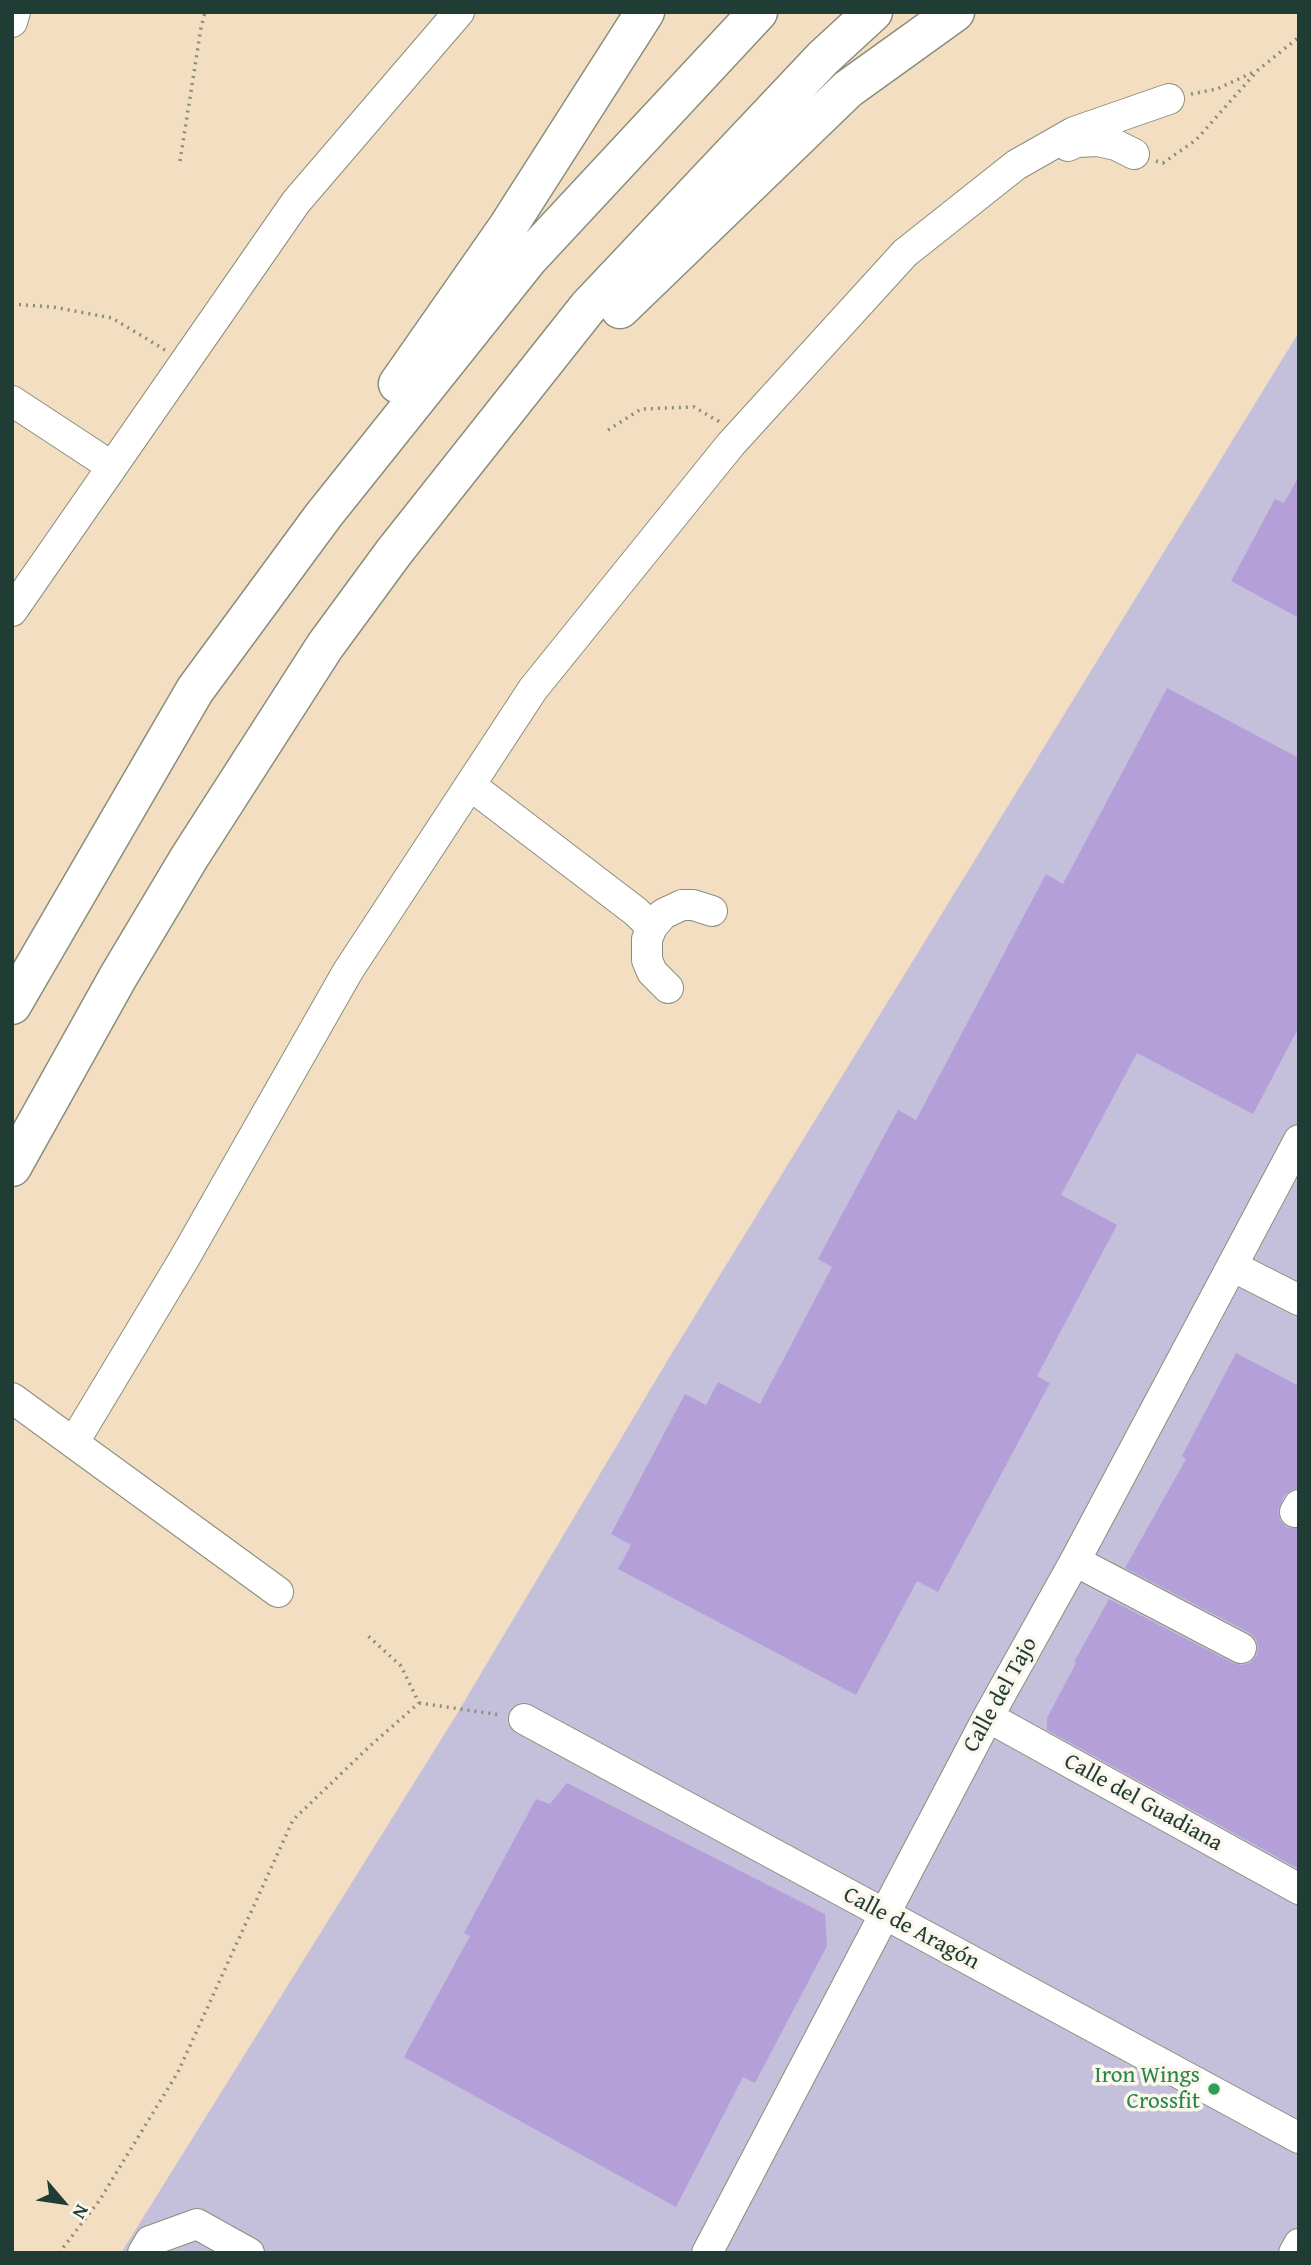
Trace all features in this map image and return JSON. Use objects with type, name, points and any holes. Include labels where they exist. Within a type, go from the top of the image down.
[{"type":"highway","points":[[12,1005],[195,690],[345,460],[507,228],[645,12]]},
{"type":"highway","points":[[195,690],[323,516],[529,258],[758,12]]},
{"type":"highway","points":[[12,1167],[118,977],[189,858],[325,646],[394,552],[588,307],[823,58],[873,12]]},
{"type":"highway","points":[[189,858],[499,444],[607,322],[848,89],[955,12]]},
{"type":"street","points":[[12,22],[15,12]]},
{"type":"street","points":[[12,611],[296,202],[459,12]]},
{"type":"street","points":[[74,1441],[184,1259],[348,971],[533,689],[740,434],[905,253],[1016,165],[1074,132],[1168,99]]},
{"type":"street","points":[[1016,165],[1077,142],[1098,141],[1134,154]]},
{"type":"street","points":[[12,401],[111,466]]},
{"type":"street","points":[[470,785],[635,911],[652,927]]},
{"type":"street","points":[[668,988],[652,972],[647,960],[647,939],[652,927],[663,914],[682,905],[693,905],[712,911]]},
{"type":"street","name":"Calle del Tajo","points":[[707,2253],[988,1717],[1075,1561],[1299,1140]]},
{"type":"street","points":[[1232,1266],[1299,1300]]},
{"type":"street","points":[[12,1398],[278,1592]]},
{"type":"street","points":[[1075,1561],[1241,1648]]},
{"type":"street","name":"Calle del Guadiana","points":[[988,1717],[1299,1889]]},
{"type":"street","name":"Calle de Aragón","points":[[524,1719],[1299,2138]]},
{"type":"street","points":[[143,2253],[150,2241],[197,2224],[249,2253]]},
{"type":"street","points":[[1294,2253],[1299,2244]]},
{"type":"path","points":[[180,161],[205,12]]},
{"type":"path","points":[[1134,154],[1163,163],[1196,140],[1258,70],[1299,37]]},
{"type":"path","points":[[1168,99],[1217,89],[1258,70]]},
{"type":"path","points":[[12,304],[53,307],[112,318],[184,362]]},
{"type":"path","points":[[607,430],[641,410],[694,407],[740,434]]},
{"type":"path","points":[[367,1635],[401,1666],[419,1703]]},
{"type":"path","points":[[59,2253],[99,2202],[178,2072],[293,1820],[419,1703],[524,1719]]},
{"type":"shaded area","points":[[1299,332],[1299,2253],[121,2253],[455,1717],[669,1358]]},
{"type":"building","points":[[1299,476],[1299,618],[1231,581],[1275,499],[1284,503]]},
{"type":"building","points":[[1167,688],[1299,758],[1299,1027],[1253,1114],[1137,1053],[1061,1195],[1117,1225],[1037,1376],[1050,1383],[938,1592],[917,1581],[856,1695],[618,1569],[631,1545],[611,1534],[685,1394],[706,1405],[718,1382],[760,1404],[832,1267],[818,1259],[898,1110],[916,1120],[1046,874],[1063,884]]},
{"type":"building","points":[[1236,1353],[1299,1386],[1299,1488],[1284,1496],[1278,1511],[1280,1520],[1286,1527],[1299,1529],[1299,1869],[1047,1730],[1047,1718],[1109,1599],[1233,1663],[1250,1663],[1257,1655],[1256,1639],[1250,1633],[1125,1568],[1186,1459],[1182,1456]]},
{"type":"building","points":[[567,1783],[825,1914],[827,1946],[755,2083],[743,2077],[676,2207],[404,2057],[470,1936],[464,1933],[536,1799],[550,1804]]},
{"type":"place","name":"Iron Wings Crossfit","points":[[1214,2089]]}]
